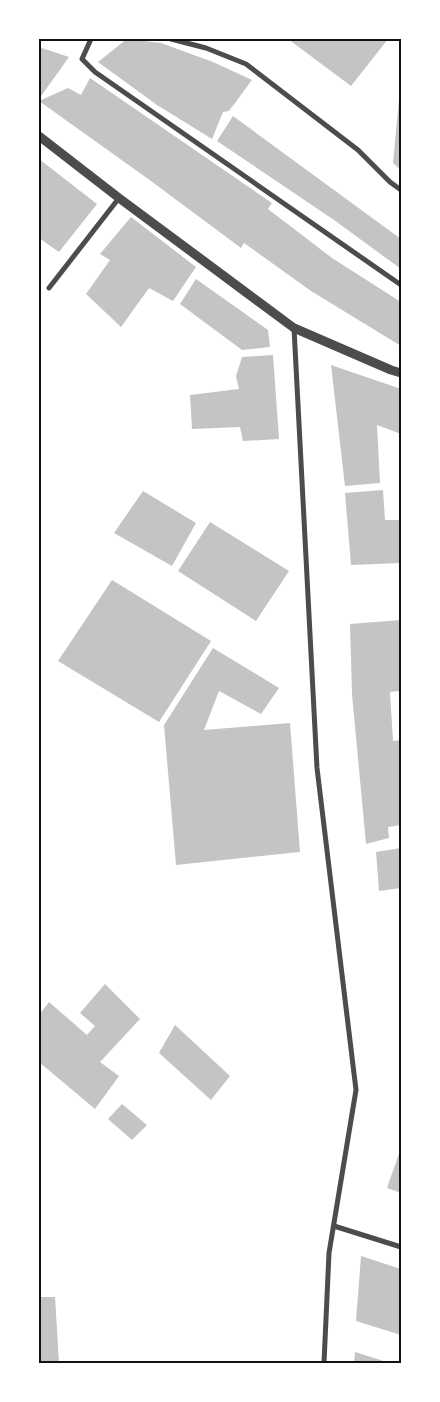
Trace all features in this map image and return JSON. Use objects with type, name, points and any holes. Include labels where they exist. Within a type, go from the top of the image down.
[{"type":"street","points":[[91,39],[82,59],[95,72],[401,285]]},
{"type":"street","points":[[171,39],[206,48],[246,64],[358,150],[390,182],[401,190]]},
{"type":"street","points":[[39,136],[294,328],[391,370],[401,372]]},
{"type":"street","points":[[49,288],[119,198]]},
{"type":"street","points":[[294,328],[317,768],[356,1090],[329,1253],[324,1363]]},
{"type":"street","points":[[334,1226],[401,1247]]},
{"type":"building","points":[[127,39],[161,43],[213,62],[252,80],[229,111],[223,112],[212,139],[157,105],[98,62]]},
{"type":"building","points":[[288,39],[388,39],[351,86]]},
{"type":"building","points":[[39,47],[69,57],[39,99]]},
{"type":"building","points":[[90,78],[272,203],[268,209],[332,258],[401,302],[401,346],[311,291],[244,243],[241,248],[39,101],[68,88],[81,95]]},
{"type":"building","points":[[401,89],[401,170],[393,163]]},
{"type":"building","points":[[233,116],[401,239],[401,269],[334,220],[217,141]]},
{"type":"building","points":[[39,159],[97,204],[59,252],[39,238]]},
{"type":"building","points":[[131,217],[196,267],[173,301],[149,288],[121,327],[86,294],[110,260],[100,254]]},
{"type":"building","points":[[196,279],[268,330],[270,347],[242,350],[180,304]]},
{"type":"building","points":[[273,355],[279,439],[243,441],[240,427],[192,429],[190,395],[239,389],[236,376],[242,357]]},
{"type":"building","points":[[331,365],[401,389],[401,434],[377,425],[380,483],[345,486]]},
{"type":"building","points":[[383,490],[385,520],[401,520],[401,563],[351,565],[345,493]]},
{"type":"building","points":[[143,491],[196,523],[172,566],[114,533]]},
{"type":"building","points":[[210,522],[289,571],[256,621],[178,571]]},
{"type":"building","points":[[112,580],[211,641],[159,722],[58,661]]},
{"type":"building","points":[[401,620],[400,691],[390,692],[393,741],[401,740],[401,825],[388,827],[389,838],[366,844],[352,694],[350,624]]},
{"type":"building","points":[[213,648],[279,688],[261,714],[219,691],[204,730],[290,723],[300,852],[176,865],[164,725]]},
{"type":"building","points":[[401,848],[401,888],[379,891],[376,852]]},
{"type":"building","points":[[105,984],[140,1019],[100,1062],[119,1076],[95,1109],[39,1062],[39,1015],[49,1002],[87,1035],[95,1026],[80,1013]]},
{"type":"building","points":[[175,1025],[230,1076],[211,1100],[159,1053]]},
{"type":"building","points":[[122,1104],[147,1125],[132,1140],[108,1119]]},
{"type":"building","points":[[401,1148],[401,1193],[387,1188]]},
{"type":"building","points":[[361,1256],[401,1269],[401,1335],[356,1321]]},
{"type":"building","points":[[39,1297],[55,1297],[59,1363],[39,1363]]},
{"type":"building","points":[[355,1352],[390,1363],[354,1363]]}]
